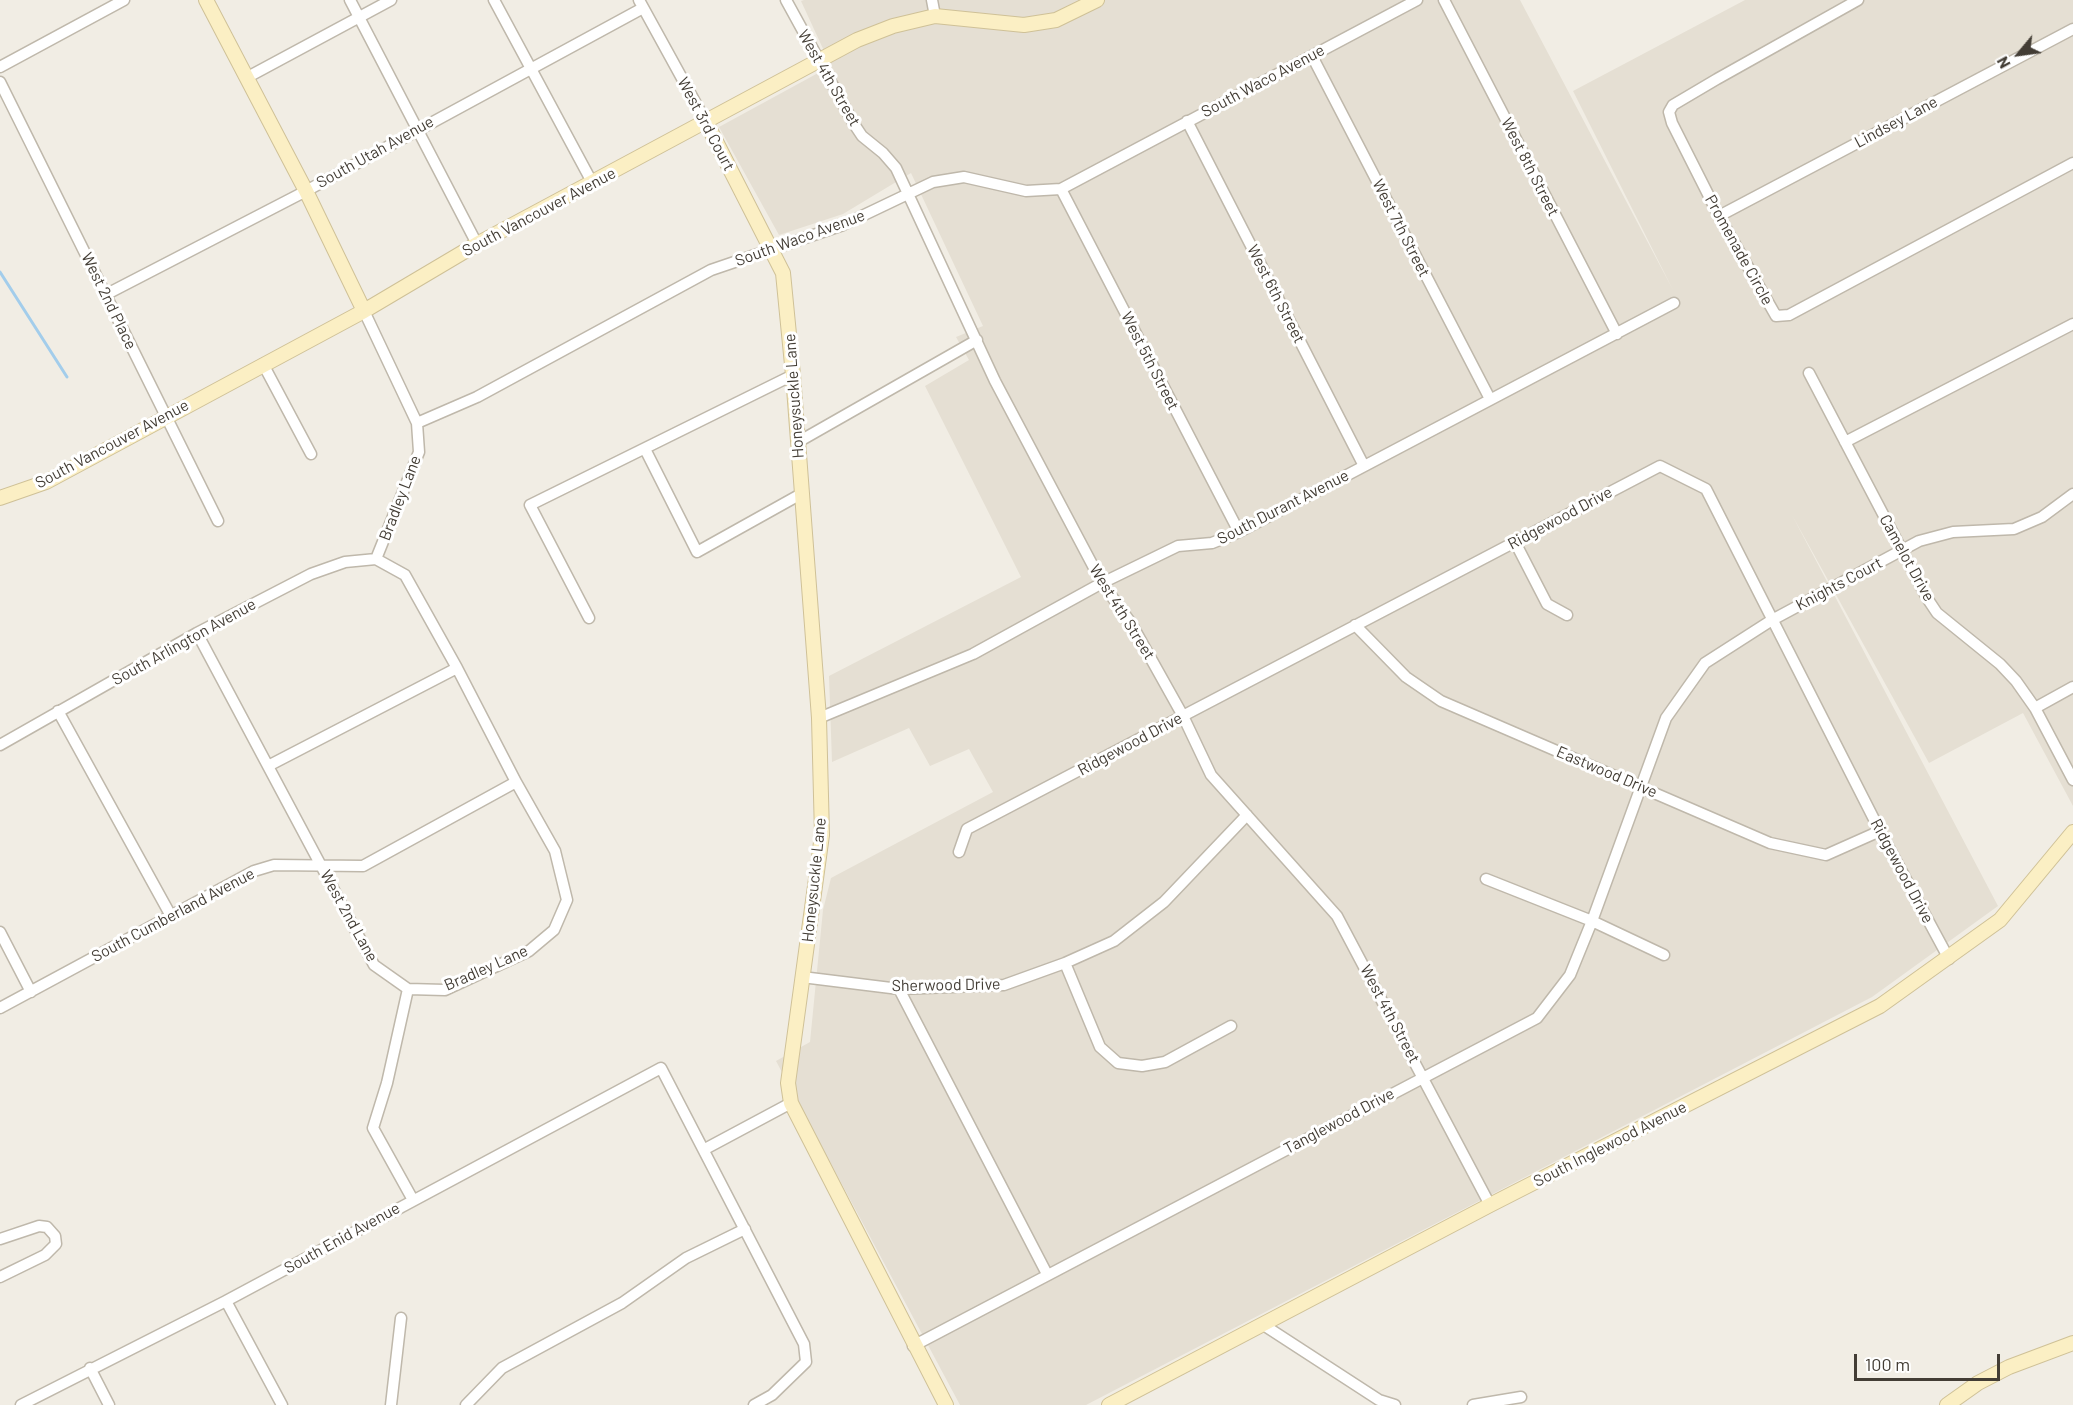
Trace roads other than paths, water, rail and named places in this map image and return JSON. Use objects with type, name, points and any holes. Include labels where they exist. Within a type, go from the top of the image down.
[{"type":"street","points":[[0,67],[124,0]]},
{"type":"street","name":"Bradley Lane","points":[[206,0],[306,190],[417,423],[419,452],[376,559],[405,575],[555,851],[567,900],[554,930],[529,951],[445,990],[408,989]]},
{"type":"street","points":[[350,0],[415,129],[477,244]]},
{"type":"street","points":[[246,78],[391,0]]},
{"type":"street","points":[[494,0],[593,184]]},
{"type":"street","name":"West 4th Street","points":[[786,0],[818,61],[862,136],[883,153],[896,168],[995,381],[1101,583],[1131,622],[1183,716],[1211,775],[1337,916],[1490,1204]]},
{"type":"street","points":[[932,0],[935,16]]},
{"type":"street","name":"South Waco Avenue","points":[[417,423],[477,397],[711,270],[843,225],[933,182],[964,177],[1026,191],[1061,189],[1417,0]]},
{"type":"street","name":"West 8th Street","points":[[1444,0],[1617,334]]},
{"type":"street","name":"Promenade Circle","points":[[1858,0],[1673,105],[1669,112],[1672,123],[1719,216],[1776,316],[1789,315],[2073,163]]},
{"type":"street","name":"South Vancouver Avenue","points":[[0,498],[46,482],[364,311],[477,244],[593,184],[857,40],[893,26],[935,16],[1024,25],[1056,20],[1089,2]]},
{"type":"street","name":"South Utah Avenue","points":[[105,294],[306,190],[530,68],[641,4]]},
{"type":"street","name":"West 3rd Court","points":[[641,4],[706,122],[771,249]]},
{"type":"street","name":"Lindsey Lane","points":[[1719,216],[2073,28]]},
{"type":"street","name":"West 7th Street","points":[[1312,56],[1490,399]]},
{"type":"street","name":"West 2nd Place","points":[[0,82],[218,521]]},
{"type":"street","name":"West 6th Street","points":[[1187,121],[1364,466]]},
{"type":"street","name":"West 5th Street","points":[[1061,189],[1239,532]]},
{"type":"street","name":"Honeysuckle Lane","points":[[771,249],[783,273],[793,375],[819,718],[822,835],[788,1083],[791,1103],[913,1346],[946,1405]]},
{"type":"street","name":"South Durant Avenue","points":[[819,718],[973,654],[1101,583],[1178,546],[1212,543],[1239,532],[1674,303]]},
{"type":"street","points":[[1845,442],[2073,324]]},
{"type":"street","points":[[798,442],[977,340]]},
{"type":"street","points":[[263,364],[311,454]]},
{"type":"street","name":"Camelot Drive","points":[[1809,373],[1901,551],[1937,613],[2000,664],[2036,708],[2073,780]]},
{"type":"street","points":[[589,618],[530,505],[793,375]]},
{"type":"street","points":[[645,449],[697,552],[801,494]]},
{"type":"street","name":"Ridgewood Drive","points":[[959,852],[967,830],[1660,466],[1706,489],[1880,831],[1949,958]]},
{"type":"street","name":"Knights Court","points":[[1772,620],[1901,551],[1935,536],[2014,529],[2042,517],[2073,494]]},
{"type":"street","points":[[1515,542],[1547,604],[1567,615]]},
{"type":"street","name":"South Arlington Avenue","points":[[0,745],[197,633],[311,574],[345,562],[376,559]]},
{"type":"street","name":"Tanglewood Drive","points":[[913,1346],[1537,1018],[1570,975],[1666,718],[1705,663],[1772,620]]},
{"type":"street","name":"Eastwood Drive","points":[[1355,625],[1406,677],[1441,701],[1770,843],[1826,855],[1880,831]]},
{"type":"street","name":"West 2nd Lane","points":[[197,633],[374,964],[408,989]]},
{"type":"street","points":[[268,766],[457,668]]},
{"type":"street","points":[[2036,708],[2073,687]]},
{"type":"street","points":[[58,711],[171,916]]},
{"type":"street","name":"South Cumberland Avenue","points":[[0,1008],[254,871],[274,865],[363,866],[516,782]]},
{"type":"street","name":"Sherwood Drive","points":[[802,977],[899,989],[1004,985],[1065,963],[1114,941],[1164,902],[1246,815]]},
{"type":"street","name":"South Inglewood Avenue","points":[[1109,1405],[1490,1204],[1880,1006],[2000,920],[2073,832]]},
{"type":"street","points":[[1486,879],[1592,921],[1665,955]]},
{"type":"street","points":[[0,932],[32,992]]},
{"type":"street","points":[[1065,963],[1100,1047],[1118,1063],[1142,1066],[1165,1062],[1231,1026]]},
{"type":"street","points":[[408,989],[387,1083],[373,1128],[413,1200]]},
{"type":"street","points":[[899,989],[1047,1274]]},
{"type":"street","name":"South Enid Avenue","points":[[21,1405],[226,1301],[661,1068],[705,1149]]},
{"type":"street","points":[[754,1405],[772,1395],[806,1362],[804,1344],[705,1149],[791,1103]]},
{"type":"street","points":[[0,1239],[39,1226],[47,1227],[55,1236],[56,1244],[45,1255],[0,1277]]},
{"type":"street","points":[[466,1405],[502,1368],[622,1303],[686,1258],[745,1229]]},
{"type":"street","points":[[226,1301],[282,1405]]},
{"type":"street","points":[[391,1405],[401,1318]]},
{"type":"street","points":[[1262,1324],[1378,1402],[1395,1405]]},
{"type":"street","points":[[1947,1405],[1978,1383],[2010,1367],[2073,1343]]},
{"type":"street","points":[[90,1368],[109,1405]]},
{"type":"street","points":[[1473,1405],[1521,1397]]},
{"type":"waterway","points":[[0,272],[67,377]]}]
